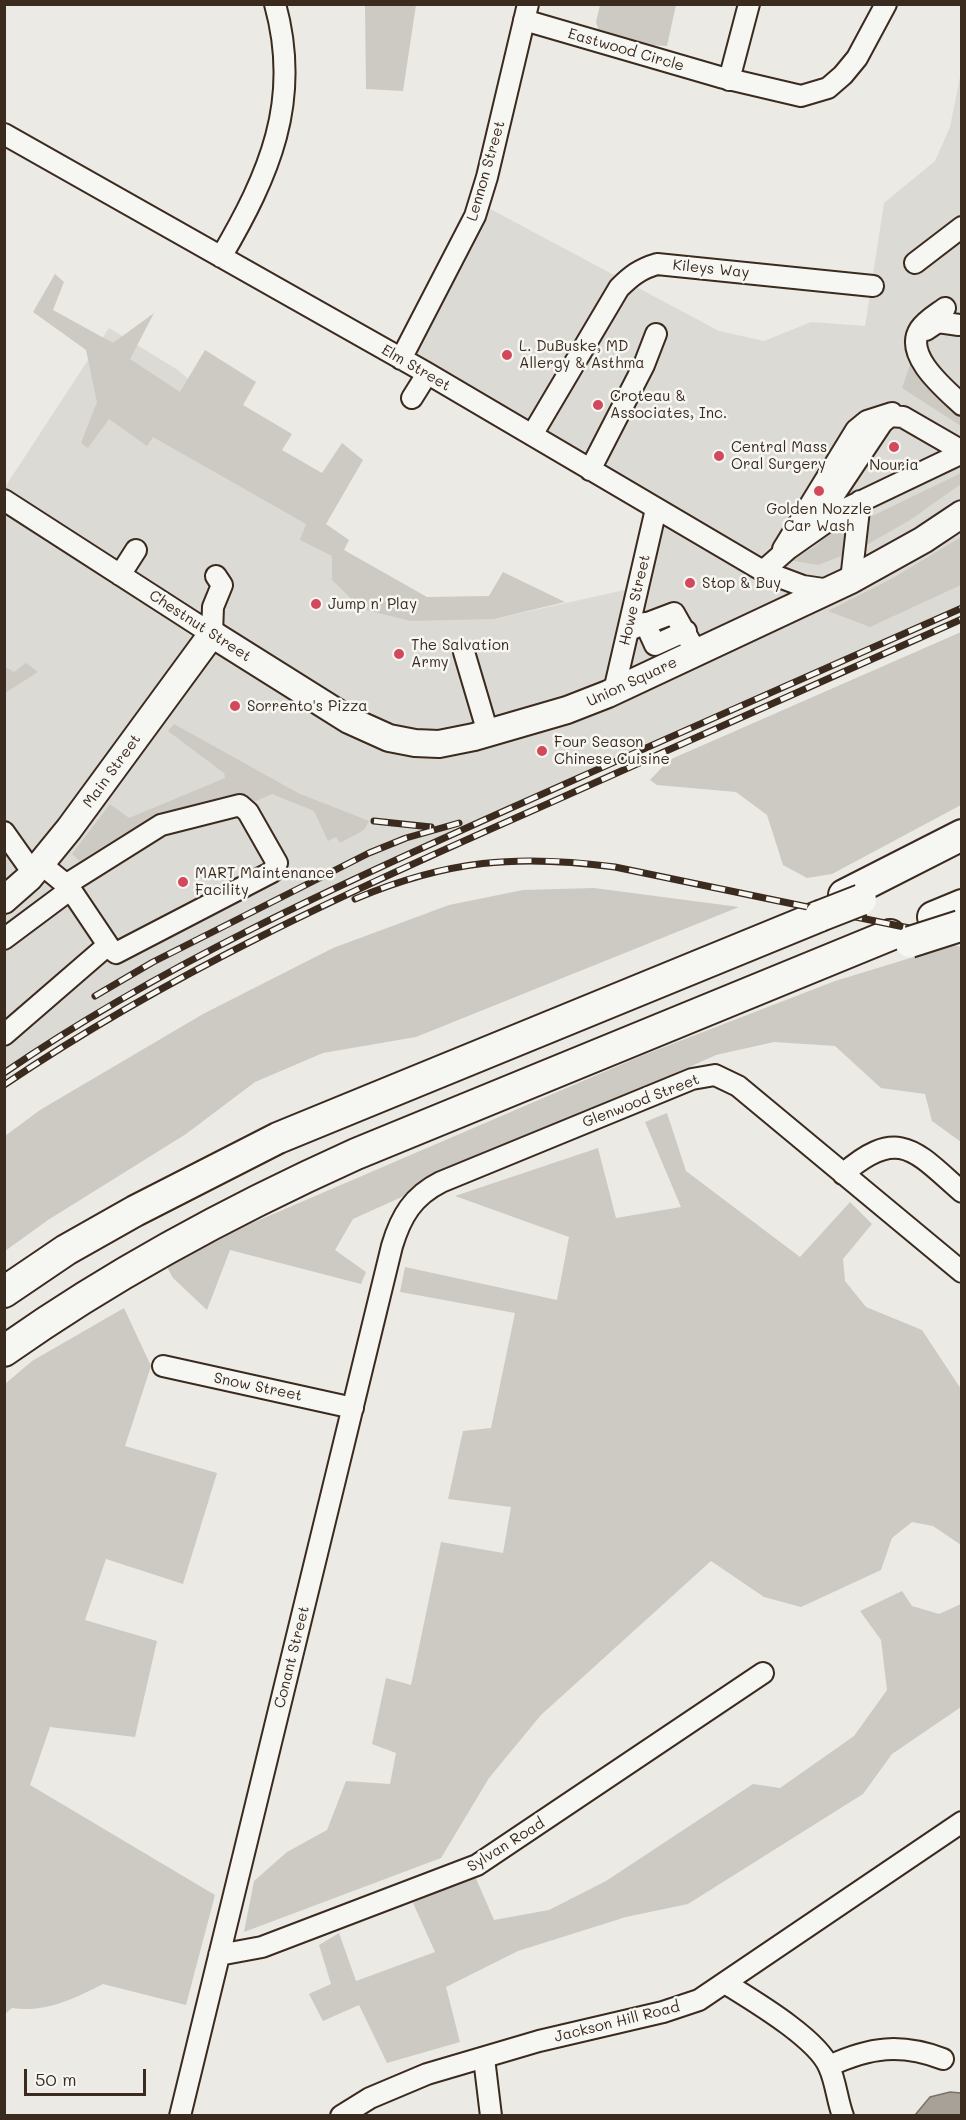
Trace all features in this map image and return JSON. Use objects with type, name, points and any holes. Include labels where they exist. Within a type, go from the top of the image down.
[{"type":"highway","points":[[4,1292],[66,1250],[135,1210],[278,1138],[741,949],[853,897],[962,835]]},
{"type":"highway","points":[[853,897],[962,858]]},
{"type":"highway","points":[[4,1351],[119,1276],[281,1187],[747,994],[954,918]]},
{"type":"highway","points":[[4,1359],[41,1325]]},
{"type":"main road","name":"Union Square","points":[[400,741],[439,744],[488,733],[567,710],[614,691],[691,641],[841,585],[923,540],[962,514]]},
{"type":"main road","name":"Chestnut Street","points":[[212,634],[350,720],[400,741]]},
{"type":"main road","name":"Main Street","points":[[4,900],[37,869],[212,634]]},
{"type":"street","points":[[221,257],[255,198],[277,140],[284,70],[275,4]]},
{"type":"street","points":[[729,80],[749,4]]},
{"type":"street","name":"Eastwood Circle","points":[[526,12],[729,80],[791,95],[819,92],[836,82],[850,67],[886,4]]},
{"type":"street","name":"Lennon Street","points":[[401,359],[475,216],[487,177],[526,12]]},
{"type":"street","name":"Elm Street","points":[[4,134],[401,359],[590,470],[629,483],[656,509],[707,529],[803,586],[841,585]]},
{"type":"street","points":[[915,263],[962,227]]},
{"type":"street","name":"Kileys Way","points":[[532,435],[619,288],[632,274],[645,267],[657,264],[873,286]]},
{"type":"street","points":[[945,308],[921,329],[916,347],[921,360],[962,405]]},
{"type":"street","points":[[959,325],[938,322],[920,337],[922,347],[962,399]]},
{"type":"street","points":[[590,470],[644,365],[656,334]]},
{"type":"street","points":[[412,398],[427,374]]},
{"type":"street","points":[[770,565],[856,430],[867,421],[889,413],[903,417],[962,452]]},
{"type":"street","points":[[808,534],[882,423],[894,415],[903,417]]},
{"type":"street","points":[[770,565],[834,515],[962,452]]},
{"type":"street","name":"Chestnut Street","points":[[4,500],[212,634]]},
{"type":"street","points":[[841,585],[860,501]]},
{"type":"street","name":"Howe Street","points":[[614,691],[637,626],[656,509]]},
{"type":"street","points":[[120,575],[136,550]]},
{"type":"street","points":[[212,634],[213,607],[222,585],[216,576]]},
{"type":"street","points":[[637,626],[674,613],[691,641]]},
{"type":"street","points":[[464,652],[488,733]]},
{"type":"street","points":[[4,832],[37,869],[69,886],[108,945],[116,953],[276,867],[276,859],[246,809],[240,805],[160,825],[69,886],[8,930]]},
{"type":"street","points":[[4,1035],[108,945]]},
{"type":"street","name":"Glenwood Street","points":[[412,1202],[441,1182],[704,1075],[715,1075],[738,1086],[962,1272]]},
{"type":"street","points":[[843,1174],[876,1152],[898,1147],[913,1150],[962,1192]]},
{"type":"street","name":"Conant Street","points":[[180,2115],[394,1240],[412,1202]]},
{"type":"street","name":"Snow Street","points":[[163,1366],[353,1408]]},
{"type":"street","name":"Sylvan Road","points":[[219,1954],[262,1947],[477,1865],[763,1673]]},
{"type":"street","name":"Jackson Hill Road","points":[[341,2115],[398,2085],[595,2026],[681,2007],[699,2000],[962,1822]]},
{"type":"street","points":[[725,1983],[786,2024],[814,2048],[829,2066],[843,2115]]},
{"type":"street","points":[[829,2066],[863,2053],[893,2049],[912,2049],[943,2060]]},
{"type":"street","points":[[484,2058],[491,2115]]},
{"type":"shaded area","points":[[365,5],[416,5],[403,91],[366,89]]},
{"type":"shaded area","points":[[600,5],[676,5],[667,46],[634,44],[599,31],[596,22]]},
{"type":"shaded area","points":[[961,72],[961,608],[398,859],[261,923],[128,995],[5,1073],[5,487],[109,328],[178,370],[237,421],[306,524],[425,613],[494,619],[638,587],[656,509],[401,359],[479,203],[719,331],[764,341],[811,322],[865,326],[884,203],[935,161],[950,127]]},
{"type":"shaded area","points":[[55,274],[64,282],[53,310],[113,343],[154,313],[130,359],[180,392],[205,350],[256,382],[243,405],[292,434],[282,450],[322,473],[342,443],[363,460],[326,524],[349,540],[344,550],[427,597],[489,596],[503,572],[565,602],[494,619],[411,621],[362,609],[332,580],[332,556],[300,540],[306,524],[153,437],[147,446],[109,419],[88,448],[81,443],[97,402],[86,350],[33,312]]},
{"type":"shaded area","points":[[910,365],[961,413],[961,426],[902,388]]},
{"type":"shaded area","points":[[961,473],[961,484],[910,520],[863,547],[870,517]]},
{"type":"shaded area","points":[[840,525],[848,530],[844,555],[818,565],[788,560],[814,547]]},
{"type":"shaded area","points":[[961,537],[961,585],[870,627],[828,611],[893,578]]},
{"type":"shaded area","points":[[961,632],[961,805],[832,874],[807,878],[783,865],[767,815],[736,792],[657,785],[650,780],[669,760]]},
{"type":"shaded area","points":[[26,663],[38,672],[5,693],[5,667],[14,672]]},
{"type":"shaded area","points":[[174,724],[298,793],[369,821],[364,830],[340,843],[336,837],[328,841],[314,811],[272,794],[256,801],[238,796],[170,812],[128,831],[80,861],[72,854],[110,804],[129,818],[225,778],[224,773],[168,731]]},
{"type":"shaded area","points":[[594,888],[739,907],[416,1037],[323,1053],[255,1082],[186,1134],[48,1220],[5,1251],[5,1136],[40,1110],[203,1014],[333,948],[449,905],[523,890]]},
{"type":"shaded area","points":[[953,945],[961,947],[961,1142],[932,1121],[925,1094],[881,1088],[835,1046],[774,1042],[716,1055],[353,1219],[335,1250],[366,1272],[361,1284],[230,1250],[207,1310],[173,1278],[167,1267],[250,1224],[641,1056],[835,981]]},
{"type":"shaded area","points":[[667,1113],[686,1171],[800,1257],[850,1202],[872,1224],[843,1259],[845,1281],[866,1307],[922,1330],[961,1389],[961,1545],[933,1526],[912,1522],[892,1538],[881,1570],[801,1607],[764,1597],[711,1561],[541,1715],[489,1778],[441,1858],[244,1932],[254,1881],[287,1852],[327,1830],[346,1781],[390,1784],[396,1753],[372,1744],[386,1678],[411,1685],[441,1542],[503,1553],[511,1507],[448,1499],[463,1431],[491,1428],[515,1313],[400,1292],[405,1267],[557,1300],[569,1237],[455,1196],[598,1148],[616,1218],[681,1207],[645,1122]]},
{"type":"shaded area","points":[[124,1308],[151,1366],[125,1446],[217,1473],[183,1584],[106,1559],[85,1620],[157,1641],[135,1737],[50,1727],[30,1785],[215,1895],[186,2005],[103,1984],[59,2004],[48,2007],[12,2008],[5,2014],[5,1384],[32,1361]]},
{"type":"shaded area","points":[[902,1591],[912,1606],[939,1614],[961,1604],[961,1707],[892,1754],[863,1794],[688,1904],[626,1917],[518,1951],[446,1987],[460,2042],[387,2063],[359,2005],[323,2021],[309,1994],[331,1984],[319,1945],[339,1933],[356,1981],[435,1952],[413,1903],[474,1874],[494,1920],[549,1910],[606,1881],[753,1784],[780,1788],[854,1736],[887,1690],[881,1640],[860,1611]]},
{"type":"shaded area","points":[[950,2092],[961,2093],[961,2115],[915,2115],[930,2097]]},
{"type":"railway","points":[[4,1073],[64,1034],[188,962],[316,897],[962,608]]},
{"type":"railway","points":[[4,1085],[67,1044],[197,969],[331,902],[467,839],[962,619]]},
{"type":"railway","points":[[374,821],[431,827]]},
{"type":"railway","points":[[95,996],[153,962],[369,853],[406,838],[459,823]]},
{"type":"railway","points":[[355,899],[389,886],[452,868],[514,861],[579,863],[615,867],[962,939]]},
{"type":"place","name":"L. DuBuske, MD Allergy & Asthma","points":[[507,355]]},
{"type":"place","name":"Croteau & Associates, Inc.","points":[[598,405]]},
{"type":"place","name":"Nouria","points":[[894,447]]},
{"type":"place","name":"Central Mass Oral Surgery","points":[[719,456]]},
{"type":"place","name":"Golden Nozzle Car Wash","points":[[819,491]]},
{"type":"place","name":"Stop & Buy","points":[[690,583]]},
{"type":"place","name":"Jump n' Play","points":[[316,604]]},
{"type":"place","name":"The Salvation Army","points":[[399,654]]},
{"type":"place","name":"Sorrento's Pizza","points":[[235,706]]},
{"type":"place","name":"Four Season Chinese Cuisine","points":[[542,751]]},
{"type":"place","name":"MART Maintenance Facility","points":[[183,882]]}]
